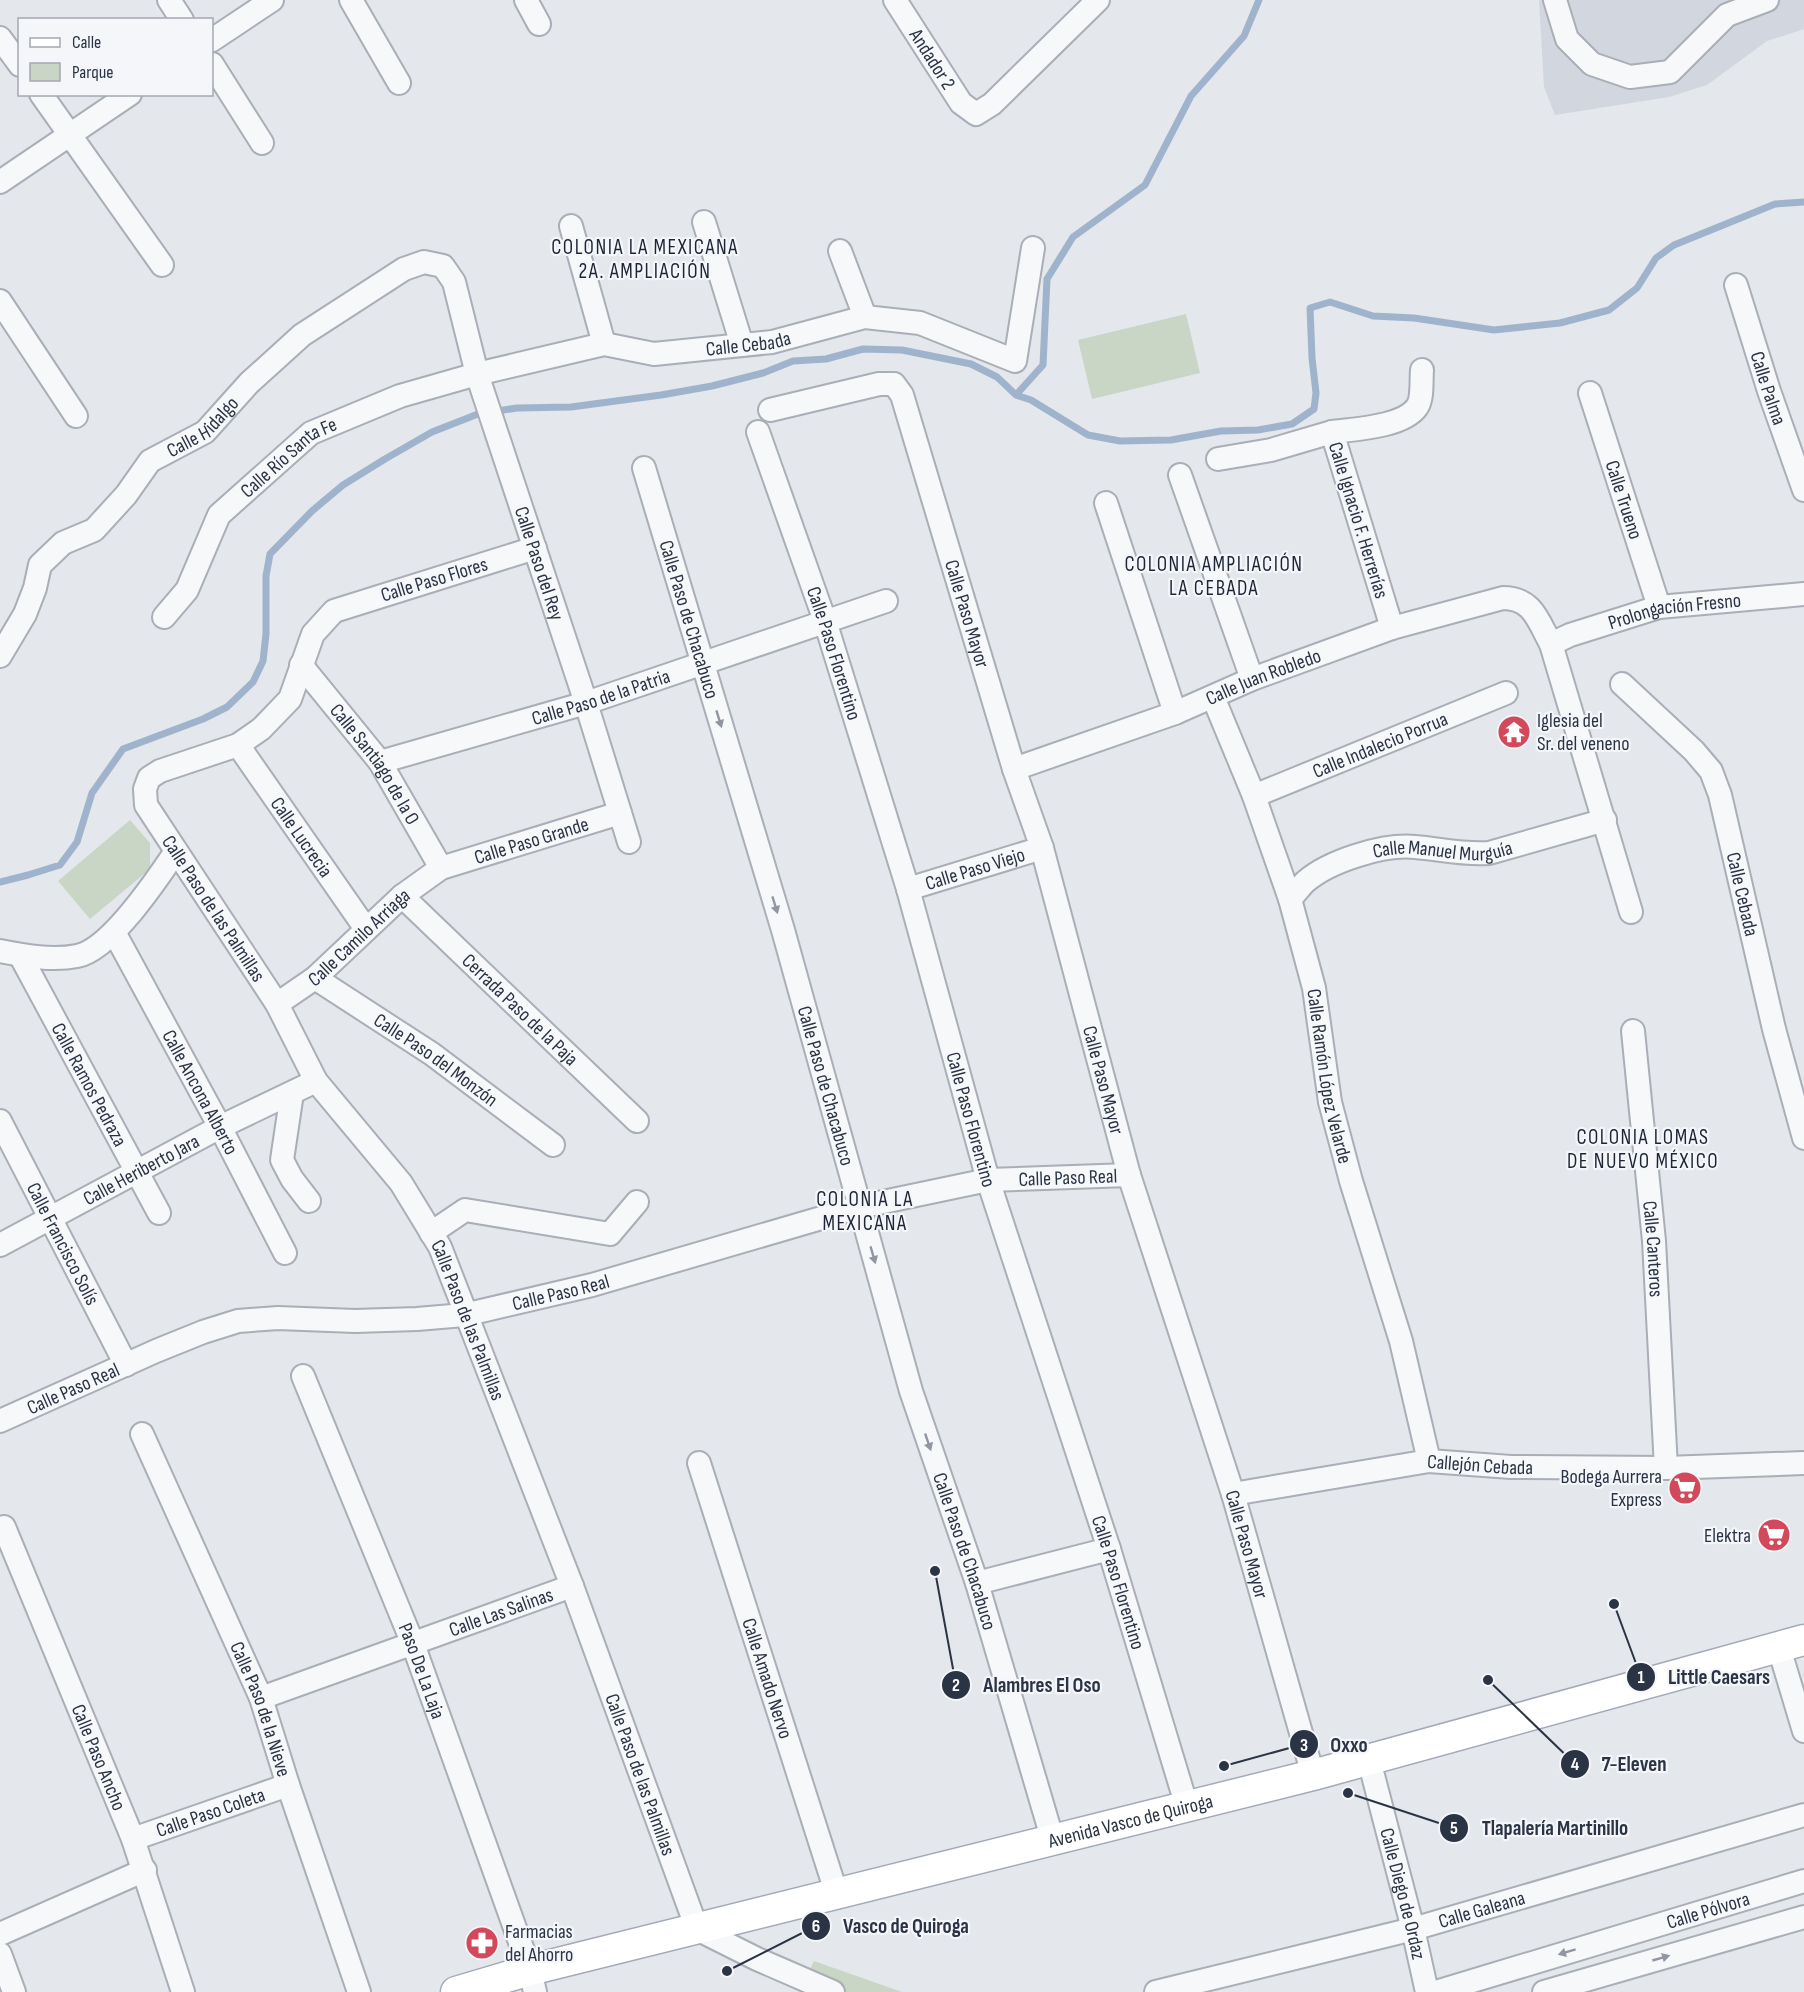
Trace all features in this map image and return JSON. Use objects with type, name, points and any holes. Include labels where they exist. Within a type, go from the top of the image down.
[{"type":"main road","name":"Avenida Vasco de Quiroga","points":[[456,1992],[532,1981],[697,1929],[1187,1808],[1791,1644]]},
{"type":"street","points":[[169,0],[181,18]]},
{"type":"street","points":[[213,39],[272,0]]},
{"type":"street","points":[[351,0],[399,83]]},
{"type":"street","points":[[526,0],[539,24]]},
{"type":"street","name":"Andador 2","points":[[895,0],[961,103],[976,114],[992,104],[1093,2]]},
{"type":"street","points":[[1555,0],[1567,39],[1592,64],[1630,77],[1670,72],[1727,15],[1767,0]]},
{"type":"street","points":[[0,38],[18,62]]},
{"type":"street","points":[[213,66],[262,143]]},
{"type":"street","points":[[42,96],[162,265]]},
{"type":"street","points":[[0,182],[127,96]]},
{"type":"street","points":[[704,222],[742,345]]},
{"type":"street","points":[[571,226],[604,344]]},
{"type":"street","name":"Calle Cebada","points":[[480,380],[604,344],[654,354],[772,342],[865,317],[920,323],[1015,361],[1033,248]]},
{"type":"street","points":[[840,251],[865,317]]},
{"type":"street","name":"Calle Hidalgo","points":[[0,656],[25,614],[36,588],[40,565],[63,543],[94,530],[126,495],[150,461],[205,432],[249,383],[302,335],[404,269],[424,262],[443,266],[454,282]]},
{"type":"street","name":"Calle Paso del Rey","points":[[454,282],[480,380],[629,842]]},
{"type":"street","name":"Calle Palma","points":[[1736,285],[1769,391],[1804,490]]},
{"type":"street","points":[[0,301],[76,416]]},
{"type":"street","name":"Calle Ignacio F. Herrerías","points":[[1392,628],[1332,432],[1374,427],[1409,416],[1419,405],[1422,370]]},
{"type":"street","name":"Calle Río Santa Fe","points":[[164,617],[187,590],[219,515],[311,433],[400,396],[480,380]]},
{"type":"street","name":"Calle Paso Mayor","points":[[770,410],[879,384],[894,384],[902,395],[1014,769],[1042,848],[1129,1175],[1233,1494],[1313,1775]]},
{"type":"street","name":"Calle Trueno","points":[[1590,393],[1659,607]]},
{"type":"street","name":"Calle Paso Florentino","points":[[758,432],[825,621],[908,889],[988,1180],[1109,1549],[1187,1808]]},
{"type":"street","points":[[1218,459],[1270,450],[1332,432]]},
{"type":"street","name":"Calle Paso de Chacabuco","points":[[644,468],[783,930],[911,1391],[977,1584],[1053,1840]]},
{"type":"street","points":[[1180,475],[1252,680]]},
{"type":"street","points":[[1106,503],[1175,713]]},
{"type":"street","name":"Calle Paso Flores","points":[[301,666],[314,634],[334,611],[535,548]]},
{"type":"street","name":"Prolongación Fresno","points":[[1551,644],[1570,635],[1659,607],[1804,594]]},
{"type":"street","name":"Calle Juan Robledo","points":[[1014,769],[1175,713],[1252,680],[1392,628],[1503,598],[1514,598],[1531,607],[1551,644]]},
{"type":"street","name":"Calle Paso de la Patria","points":[[380,762],[586,703],[886,601]]},
{"type":"street","points":[[1551,644],[1631,912]]},
{"type":"street","points":[[238,745],[261,729],[290,699],[301,666]]},
{"type":"street","name":"Calle Santiago de la O","points":[[301,666],[380,762],[441,868]]},
{"type":"street","name":"Calle Cebada","points":[[1622,684],[1694,751],[1711,771],[1720,795],[1771,1018],[1804,1138]]},
{"type":"street","name":"Calle Indalecio Porrua","points":[[1254,796],[1506,693]]},
{"type":"street","name":"Calle Ramón López Velarde","points":[[1212,698],[1254,796],[1290,899],[1314,988],[1330,1102],[1401,1341],[1429,1461]]},
{"type":"street","name":"Calle Paso de las Palmillas","points":[[238,745],[160,771],[149,778],[145,789],[146,805],[277,1004],[316,1081],[401,1183],[440,1247],[464,1314],[572,1586],[697,1929]]},
{"type":"street","name":"Calle Lucrecia","points":[[238,745],[366,929]]},
{"type":"street","name":"Calle Paso Grande","points":[[441,868],[621,813]]},
{"type":"street","name":"Calle Manuel Murguía","points":[[1290,899],[1306,881],[1329,867],[1386,848],[1412,846],[1470,855],[1489,853],[1605,820]]},
{"type":"street","name":"Calle Paso Viejo","points":[[908,889],[1042,848]]},
{"type":"street","points":[[10,953],[56,959],[80,956],[95,948],[114,932],[148,893],[176,851]]},
{"type":"street","name":"Calle Camilo Arriaga","points":[[277,1004],[315,978],[402,896],[441,868]]},
{"type":"street","name":"Cerrada Paso de la Paja","points":[[402,896],[637,1121]]},
{"type":"street","name":"Calle Ancona Alberto","points":[[114,932],[220,1127],[285,1253]]},
{"type":"street","name":"Calle Ramos Pedraza","points":[[10,953],[139,1172],[159,1213]]},
{"type":"street","name":"Calle Paso del Monzón","points":[[315,978],[432,1054],[553,1145]]},
{"type":"street","name":"Calle Canteros","points":[[1633,1031],[1654,1241],[1666,1468]]},
{"type":"street","name":"Calle Heriberto Jara","points":[[0,1245],[220,1127],[316,1081]]},
{"type":"street","points":[[292,1093],[282,1160],[292,1179],[309,1201]]},
{"type":"street","name":"Calle Francisco Solís","points":[[0,1121],[126,1365]]},
{"type":"street","name":"Calle Paso Real","points":[[0,1421],[203,1332],[238,1322],[278,1318],[355,1321],[417,1319],[464,1314],[592,1285],[859,1207],[988,1180],[1129,1175]]},
{"type":"street","points":[[431,1233],[465,1210],[610,1234],[637,1202]]},
{"type":"street","name":"Paso De La Laja","points":[[303,1376],[413,1644],[532,1981]]},
{"type":"street","name":"Calle Paso de la Nieve","points":[[142,1434],[261,1698],[288,1785],[359,1992]]},
{"type":"street","name":"Callejón Cebada","points":[[1233,1494],[1429,1461],[1511,1467],[1666,1468],[1804,1463]]},
{"type":"street","name":"Calle Amado Nervo","points":[[699,1463],[837,1895]]},
{"type":"street","name":"Calle Paso Ancho","points":[[3,1527],[134,1839],[183,1992]]},
{"type":"street","points":[[977,1584],[1109,1549]]},
{"type":"street","name":"Calle Las Salinas","points":[[261,1698],[572,1586]]},
{"type":"street","points":[[1791,1644],[1804,1731]]},
{"type":"street","name":"Calle Diego de Ordaz","points":[[1369,1760],[1427,1992]]},
{"type":"street","name":"Calle Paso Coleta","points":[[134,1839],[288,1785]]},
{"type":"street","name":"Calle Galeana","points":[[1156,1992],[1413,1929],[1804,1815]]},
{"type":"street","points":[[0,1934],[145,1870]]},
{"type":"street","name":"Calle Pólvora","points":[[1436,1992],[1804,1881]]},
{"type":"street","name":"Calle Pólvora","points":[[1544,1992],[1804,1917]]},
{"type":"street","points":[[697,1929],[757,1959],[833,1992]]},
{"type":"street","points":[[1610,1940],[1620,1970]]},
{"type":"street","points":[[0,1954],[14,1992]]},
{"type":"shaded area","points":[[1539,0],[1804,0],[1804,29],[1767,41],[1707,85],[1669,97],[1555,115],[1544,87]]},
{"type":"green space","points":[[1186,314],[1200,373],[1092,399],[1078,340]]},
{"type":"green space","points":[[130,820],[150,843],[150,869],[90,919],[58,881]]},
{"type":"green space","points":[[814,1961],[902,1992],[799,1992]]},
{"type":"waterway","points":[[1016,395],[1043,365],[1047,279],[1073,237],[1145,185],[1191,96],[1244,36],[1259,0]]},
{"type":"waterway","points":[[0,882],[60,865],[77,842],[92,793],[123,749],[203,719],[227,707],[253,682],[263,661],[266,634],[266,576],[270,554],[312,511],[343,485],[385,459],[432,432],[478,414],[517,408],[571,407],[661,395],[712,386],[763,373],[793,361],[826,359],[863,349],[902,350],[971,364],[997,377],[1016,395],[1031,400],[1088,435],[1120,441],[1171,440],[1221,431],[1258,430],[1292,424],[1314,409],[1316,393],[1310,308],[1330,302],[1373,316],[1414,318],[1494,330],[1560,323],[1609,310],[1637,288],[1656,258],[1674,245],[1775,204],[1804,202]]},
{"type":"place","name":"Iglesia del Sr. del veneno","points":[[1514,732]]},
{"type":"place","name":"Bodega Aurrera Express","points":[[1685,1488]]},
{"type":"place","name":"Elektra","points":[[1774,1535]]},
{"type":"place","name":"Alambres El Oso","points":[[935,1571]]},
{"type":"place","name":"Little Caesars","points":[[1614,1604]]},
{"type":"place","name":"7-Eleven","points":[[1488,1680]]},
{"type":"place","name":"Oxxo","points":[[1224,1766]]},
{"type":"place","name":"Tlapalería Martinillo","points":[[1348,1793]]},
{"type":"place","name":"Farmacias del Ahorro","points":[[482,1943]]},
{"type":"place","name":"Vasco de Quiroga","points":[[727,1971]]},
{"type":"district","name":"COLONIA LA MEXICANA 2A. AMPLIACIÓN","points":[[645,259]]},
{"type":"district","name":"COLONIA AMPLIACIÓN LA CEBADA","points":[[1214,576]]},
{"type":"district","name":"COLONIA LOMAS DE NUEVO MÉXICO","points":[[1643,1149]]},
{"type":"district","name":"COLONIA LA MEXICANA","points":[[865,1211]]}]
